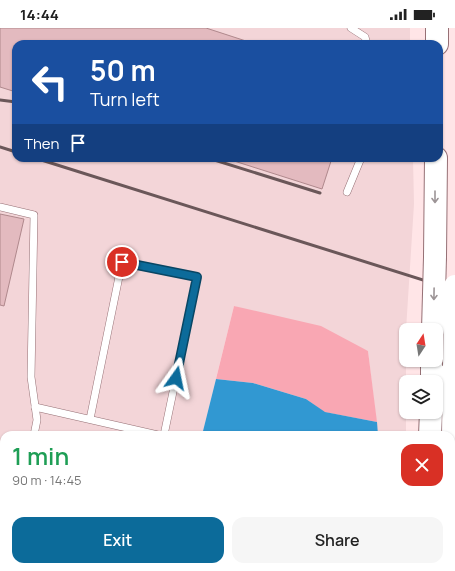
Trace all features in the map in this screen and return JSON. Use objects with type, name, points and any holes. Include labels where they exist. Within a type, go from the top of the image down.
[{"type":"main road","points":[[437,28],[437,40]]},
{"type":"main road","points":[[433,323],[436,162]]},
{"type":"main road","points":[[453,431],[455,286]]},
{"type":"main road","points":[[430,431],[431,419]]},
{"type":"lane","points":[[351,28],[365,37],[366,40]]},
{"type":"lane","points":[[347,192],[359,162]]},
{"type":"lane","points":[[0,207],[34,215],[31,377],[37,420],[35,431]]},
{"type":"lane","points":[[90,419],[122,262],[197,277],[165,431]]},
{"type":"lane","points":[[35,407],[141,431]]},
{"type":"shaded area","points":[[0,28],[410,28],[410,40],[12,40],[12,162],[413,162],[414,204],[406,323],[399,323],[399,367],[406,367],[406,375],[399,375],[399,419],[406,419],[406,431],[378,431],[368,351],[234,306],[203,431],[0,431]]},
{"type":"shaded area","points":[[234,306],[321,326],[368,351],[377,422],[324,412],[306,399],[253,383],[216,379]]},
{"type":"water","points":[[216,379],[253,383],[306,399],[325,412],[377,422],[378,431],[203,431]]},
{"type":"building","points":[[0,28],[206,28],[243,40],[12,40],[12,91],[0,87]]},
{"type":"building","points":[[237,162],[331,162],[322,189]]},
{"type":"building","points":[[0,214],[24,219],[4,306],[0,305]]},
{"type":"railway","points":[[0,100],[12,102]]},
{"type":"railway","points":[[0,147],[12,151]]},
{"type":"railway","points":[[48,162],[455,290]]},
{"type":"railway","points":[[221,162],[320,193]]},
{"type":"route","points":[[122,262],[197,277],[176,378]]}]
